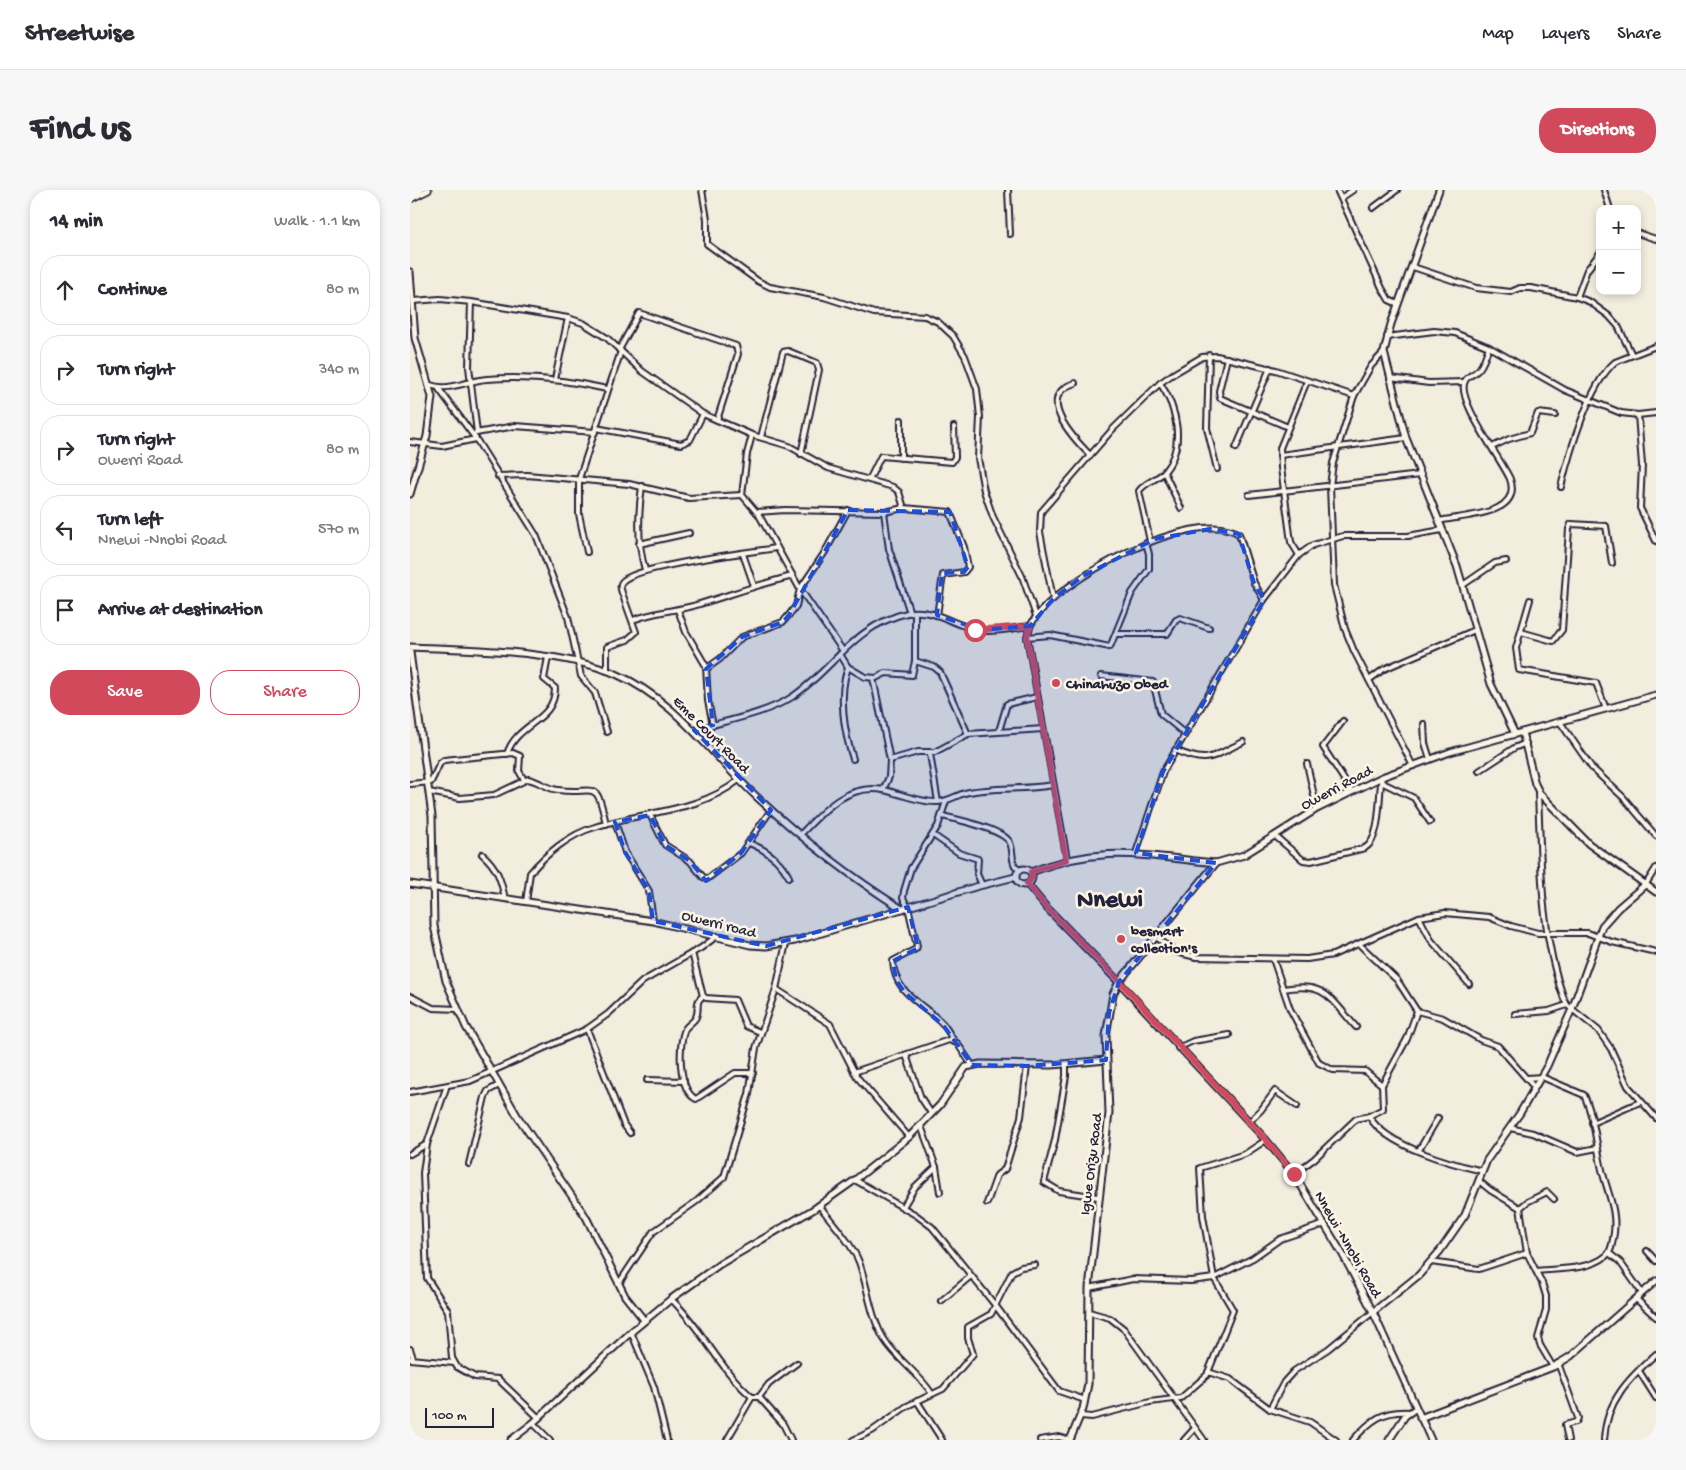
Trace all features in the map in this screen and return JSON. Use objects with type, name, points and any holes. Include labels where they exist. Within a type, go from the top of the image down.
[{"type":"main road","points":[[410,198],[428,190]]},
{"type":"street","points":[[702,190],[707,219],[707,244],[758,281],[770,287],[824,297],[874,312],[925,316],[938,322],[953,336],[965,356],[977,389],[980,417],[978,458],[984,491],[993,517],[1022,576],[1036,616]]},
{"type":"street","points":[[1008,190],[1010,234]]},
{"type":"street","points":[[1338,190],[1382,288],[1390,300],[1398,304]]},
{"type":"street","points":[[1341,198],[1353,190]]},
{"type":"street","points":[[1373,208],[1397,190]]},
{"type":"street","points":[[1439,190],[1398,304],[1384,352],[1406,438],[1463,585],[1491,684],[1515,734]]},
{"type":"street","points":[[1604,190],[1609,205]]},
{"type":"street","points":[[1641,235],[1656,239]]},
{"type":"street","points":[[1577,297],[1587,270],[1596,258]]},
{"type":"street","points":[[1413,266],[1476,288],[1511,292],[1520,288],[1531,288],[1577,297],[1590,302],[1609,316],[1618,326],[1632,355]]},
{"type":"street","points":[[410,272],[415,338],[432,396],[430,424],[410,494]]},
{"type":"street","points":[[413,301],[440,299],[471,302],[568,318],[594,329],[642,371],[703,414],[752,435],[788,446],[822,466],[893,487],[899,492],[904,508]]},
{"type":"street","points":[[471,302],[468,341],[476,439],[498,476],[521,508],[536,535],[568,617],[583,679],[595,693],[607,732]]},
{"type":"street","points":[[587,552],[579,514],[579,479],[620,350],[640,312],[736,346],[738,354],[717,420]]},
{"type":"street","points":[[555,379],[568,318]]},
{"type":"street","points":[[1387,337],[1445,331],[1489,347],[1565,390],[1621,413],[1638,415],[1656,413]]},
{"type":"street","points":[[1560,487],[1576,433],[1590,399],[1610,367],[1632,355],[1656,346]]},
{"type":"street","points":[[1390,378],[1429,383],[1464,382],[1479,370],[1489,347]]},
{"type":"street","points":[[761,437],[782,352],[788,351],[817,363],[820,370],[801,454]]},
{"type":"street","points":[[1384,352],[1371,366],[1354,396],[1338,446],[1330,486],[1334,585],[1345,629],[1413,766]]},
{"type":"street","points":[[1053,599],[1040,532],[1041,512],[1112,430],[1160,383],[1187,365],[1209,355],[1270,368],[1307,382],[1354,396]]},
{"type":"street","points":[[1209,355],[1207,428],[1217,469]]},
{"type":"street","points":[[1227,358],[1219,391],[1220,398],[1288,427]]},
{"type":"street","points":[[1236,448],[1250,411],[1270,368]]},
{"type":"street","points":[[432,396],[439,389],[485,379],[555,379],[607,389]]},
{"type":"street","points":[[1299,555],[1291,542],[1280,448],[1307,382]]},
{"type":"street","points":[[1438,521],[1497,509],[1510,501],[1512,485],[1505,468],[1480,431],[1470,409],[1464,382]]},
{"type":"street","points":[[1075,383],[1067,386],[1061,392],[1058,406],[1060,419],[1071,437],[1090,455]]},
{"type":"street","points":[[1027,637],[1050,636],[1107,647],[1112,644],[1132,593],[1149,569],[1148,542],[1139,491],[1147,483],[1164,472],[1174,451],[1177,419],[1169,397],[1160,383]]},
{"type":"street","points":[[430,385],[439,389],[475,433]]},
{"type":"street","points":[[1492,447],[1509,439],[1530,434],[1538,413],[1554,415]]},
{"type":"street","points":[[475,433],[515,426],[596,430],[682,444],[690,440],[703,414]]},
{"type":"street","points":[[1638,415],[1642,465],[1640,508],[1656,541]]},
{"type":"street","points":[[901,420],[902,458]]},
{"type":"street","points":[[869,480],[879,457],[952,462],[954,457],[954,427]]},
{"type":"street","points":[[742,496],[747,454],[752,435]]},
{"type":"street","points":[[1280,455],[1406,438]]},
{"type":"street","points":[[410,442],[442,446],[476,439]]},
{"type":"street","points":[[1164,472],[1181,508]]},
{"type":"street","points":[[498,476],[527,475],[642,486],[689,498],[742,496],[757,512],[800,589],[848,667],[865,677],[873,678],[886,673],[910,676],[913,673],[915,661],[912,613],[889,550],[884,512]]},
{"type":"street","points":[[1249,495],[1420,475]]},
{"type":"street","points":[[642,486],[638,509],[639,544],[645,570]]},
{"type":"street","points":[[757,512],[785,510],[884,512],[904,508],[950,512],[964,548],[967,570],[943,575],[940,605],[937,614]]},
{"type":"street","points":[[706,669],[720,659],[742,637],[783,622],[796,606],[800,589],[835,536],[848,510]]},
{"type":"street","points":[[1521,632],[1553,641],[1562,630],[1569,529],[1571,524],[1606,526],[1612,563]]},
{"type":"street","points":[[1066,860],[1027,637],[1030,626],[1036,616],[1053,599],[1083,576],[1148,542],[1164,536],[1210,528],[1234,531],[1242,540],[1254,583],[1264,600]]},
{"type":"street","points":[[1136,853],[1157,784],[1184,733],[1264,600],[1299,555],[1313,544],[1331,538],[1359,535],[1408,536],[1442,530]]},
{"type":"street","points":[[639,544],[688,533]]},
{"type":"street","points":[[607,671],[607,647],[634,636],[636,632],[622,593],[621,584],[631,576],[645,570],[777,548]]},
{"type":"street","points":[[743,554],[754,586]]},
{"type":"street","points":[[1463,585],[1495,562],[1506,561]]},
{"type":"street","points":[[633,620],[647,614],[678,610],[793,576]]},
{"type":"street","points":[[1530,600],[1516,648],[1519,670],[1596,682],[1606,708]]},
{"type":"street","points":[[678,610],[686,632],[702,658],[706,669],[713,725]]},
{"type":"street","points":[[694,730],[777,705],[791,698],[870,628],[912,613],[937,614],[981,630],[1030,626]]},
{"type":"street","points":[[1117,634],[1167,634],[1176,620],[1180,618],[1210,628]]},
{"type":"street","points":[[1369,680],[1384,670],[1475,630]]},
{"type":"street","name":"Eme Court Road","points":[[410,647],[548,657],[578,662],[607,671],[652,694],[694,730],[739,780],[771,810],[856,879],[905,908]]},
{"type":"street","points":[[410,652],[412,687],[429,792],[433,837],[433,911],[437,945],[446,981],[458,1009],[499,1085],[530,1136],[586,1217],[626,1296],[644,1320]]},
{"type":"street","points":[[507,754],[515,736],[550,709],[555,688],[544,679],[548,657]]},
{"type":"street","points":[[915,661],[930,665],[940,672],[968,734]]},
{"type":"street","points":[[848,667],[844,686],[844,722],[853,759]]},
{"type":"street","points":[[1101,676],[1153,682],[1161,714],[1184,733]]},
{"type":"street","points":[[873,678],[890,760],[889,777],[884,790]]},
{"type":"street","name":"Owerri Road","points":[[1031,872],[1066,860],[1107,854],[1136,853],[1216,863],[1235,859],[1317,809],[1430,759],[1656,695]]},
{"type":"street","points":[[999,731],[1007,704],[1037,697]]},
{"type":"street","points":[[1344,721],[1323,747],[1352,792]]},
{"type":"street","points":[[1560,722],[1592,768],[1623,797],[1656,836]]},
{"type":"street","points":[[1424,724],[1425,743],[1430,759]]},
{"type":"street","points":[[890,760],[918,752],[930,754],[968,734],[999,731],[1031,732],[1043,729]]},
{"type":"street","points":[[1522,732],[1538,790],[1541,883],[1546,934],[1562,992],[1570,1007],[1598,1030],[1611,1049],[1628,1086],[1640,1102],[1656,1118]]},
{"type":"street","points":[[1175,750],[1194,758],[1205,759],[1243,742]]},
{"type":"street","points":[[1479,771],[1508,751],[1526,743]]},
{"type":"street","points":[[410,784],[427,784],[431,782],[441,761],[507,754],[520,756],[519,771],[524,780]]},
{"type":"street","points":[[930,754],[938,802]]},
{"type":"street","points":[[1308,764],[1317,809]]},
{"type":"street","points":[[1275,836],[1303,860],[1311,861],[1365,848],[1370,845],[1375,834],[1382,779],[1414,798],[1430,822]]},
{"type":"street","points":[[429,792],[460,798],[494,795],[524,780],[537,781],[555,790],[594,790],[601,802],[606,824]]},
{"type":"street","points":[[526,902],[528,876],[534,868],[572,836],[606,824],[650,815],[711,798],[739,780]]},
{"type":"street","points":[[800,834],[826,808],[837,800],[864,790],[884,790],[938,802],[946,801],[966,792],[1053,785]]},
{"type":"street","points":[[1538,790],[1554,810],[1589,844],[1656,891]]},
{"type":"street","points":[[946,801],[942,816],[933,835],[911,868],[903,898],[917,946],[916,949],[893,961],[896,980],[905,993],[943,1025],[972,1065]]},
{"type":"street","points":[[650,815],[664,845],[690,861],[702,877],[707,878],[733,859],[771,810]]},
{"type":"street","points":[[942,816],[974,823],[1004,837],[1011,845],[1014,866],[1019,870]]},
{"type":"street","points":[[615,822],[625,852],[649,891],[653,921]]},
{"type":"street","points":[[933,835],[959,853],[978,859],[977,874],[982,885]]},
{"type":"street","points":[[748,842],[764,849],[775,858],[783,866],[789,877]]},
{"type":"street","points":[[482,854],[493,863],[498,872],[504,899]]},
{"type":"street","name":"Igwe Orizu Road","points":[[1070,1440],[1085,1400],[1090,1366],[1089,1288],[1109,1113],[1106,1060],[1109,1013],[1113,994],[1120,982],[1216,863]]},
{"type":"street","points":[[1025,868],[1031,872],[1032,878],[1027,884],[1019,884],[1015,877],[1019,870],[1025,868]]},
{"type":"street","points":[[1270,1409],[1284,1382],[1294,1371],[1328,1349],[1419,1275],[1431,1262],[1465,1215],[1488,1160],[1542,1077],[1597,936],[1608,917],[1646,884],[1656,868]]},
{"type":"street","name":"Owerri road","points":[[410,884],[653,921],[758,946],[786,943],[1015,877]]},
{"type":"street","name":"Nnewi -Nnobi Road","points":[[1027,884],[1046,907],[1120,982],[1178,1048],[1266,1140],[1294,1174],[1325,1224],[1373,1312],[1413,1410],[1420,1418],[1431,1440]]},
{"type":"street","points":[[1156,937],[1181,954],[1196,957],[1318,958],[1333,955],[1419,917],[1446,913],[1468,914],[1498,920],[1524,930],[1546,934],[1588,933],[1612,942],[1656,952]]},
{"type":"street","points":[[1419,917],[1432,940],[1469,984]]},
{"type":"street","points":[[410,1092],[446,1088],[492,1073],[587,1029],[604,1018],[643,981],[692,953],[717,936]]},
{"type":"street","points":[[620,1283],[653,1232],[697,1201],[724,1177],[749,1094],[760,1032],[776,988],[786,943]]},
{"type":"street","points":[[1359,944],[1397,980],[1417,1011],[1443,1018],[1481,1040],[1498,1046],[1534,1087]]},
{"type":"street","points":[[692,953],[703,996]]},
{"type":"street","points":[[1273,959],[1290,1009],[1322,1066],[1333,1070],[1365,1071],[1382,1085]]},
{"type":"street","points":[[1283,989],[1308,986],[1317,988],[1324,992],[1356,1027]]},
{"type":"street","points":[[776,988],[830,1024],[854,1072],[909,1137]]},
{"type":"street","points":[[410,996],[433,1008],[458,1009]]},
{"type":"street","points":[[703,996],[706,998],[735,1000],[746,1026],[760,1032]]},
{"type":"street","points":[[703,996],[698,1002],[697,1016],[685,1030],[680,1060],[684,1081],[690,1094],[696,1099],[735,1072],[753,1073]]},
{"type":"street","points":[[1515,1014],[1570,1007]]},
{"type":"street","points":[[1294,1174],[1314,1159],[1356,1119],[1369,1116],[1382,1109],[1382,1085],[1407,1039],[1417,1011]]},
{"type":"street","points":[[587,1029],[624,1125],[630,1133]]},
{"type":"street","points":[[1178,1048],[1193,1040],[1229,1035]]},
{"type":"street","points":[[854,1072],[949,1040],[954,1041]]},
{"type":"street","points":[[906,1055],[921,1098],[932,1113]]},
{"type":"street","points":[[511,1440],[539,1418],[644,1320],[671,1299],[716,1267],[819,1205],[855,1180],[909,1137],[932,1113],[961,1071],[972,1065],[1027,1066],[1106,1060]]},
{"type":"street","points":[[1066,1064],[1066,1076],[1055,1140],[1043,1178],[1046,1185],[1059,1191],[1098,1197]]},
{"type":"street","points":[[987,1203],[997,1175],[1005,1169],[1021,1117],[1027,1066]]},
{"type":"street","points":[[1527,1078],[1542,1077],[1584,1095],[1615,1213],[1614,1234],[1609,1253],[1601,1259],[1578,1267],[1536,1271]]},
{"type":"street","points":[[646,1080],[684,1081]]},
{"type":"street","points":[[469,1164],[485,1097],[488,1091],[499,1085]]},
{"type":"street","points":[[446,1088],[426,1144],[423,1173],[426,1271],[432,1286],[448,1311],[454,1363],[463,1372],[475,1377],[498,1378],[539,1418]]},
{"type":"street","points":[[1248,1122],[1261,1110],[1275,1091],[1296,1106]]},
{"type":"street","points":[[1592,1123],[1640,1102]]},
{"type":"street","points":[[1369,1116],[1380,1130],[1439,1161],[1483,1171]]},
{"type":"street","points":[[1419,1150],[1438,1118]]},
{"type":"street","points":[[921,1126],[936,1167],[940,1192]]},
{"type":"street","points":[[1510,1128],[1533,1133],[1577,1152],[1597,1148]]},
{"type":"street","points":[[1080,1416],[1092,1417],[1150,1402],[1177,1399],[1196,1387],[1208,1372],[1233,1310],[1214,1278],[1203,1216],[1200,1168],[1245,1154],[1266,1140]]},
{"type":"street","points":[[410,1154],[426,1144]]},
{"type":"street","points":[[902,1207],[915,1187],[936,1167]]},
{"type":"street","points":[[855,1180],[924,1220],[940,1235],[1059,1391],[1085,1400]]},
{"type":"street","points":[[1479,1181],[1520,1208]]},
{"type":"street","points":[[1520,1208],[1526,1202],[1548,1192],[1554,1199]]},
{"type":"street","points":[[819,1205],[859,1262],[884,1339],[893,1351],[923,1380],[932,1394]]},
{"type":"street","points":[[1520,1208],[1527,1253],[1546,1296],[1546,1310],[1538,1338],[1552,1367]]},
{"type":"street","points":[[1089,1288],[1133,1279],[1191,1281],[1214,1278],[1253,1258],[1280,1240],[1325,1224]]},
{"type":"street","points":[[1647,1251],[1656,1261]]},
{"type":"street","points":[[1431,1262],[1479,1269],[1527,1253]]},
{"type":"street","points":[[1609,1253],[1620,1262],[1642,1293]]},
{"type":"street","points":[[853,1440],[872,1431],[895,1413],[917,1400],[948,1385],[971,1358],[974,1350],[968,1338],[968,1327],[991,1314],[1012,1272],[1021,1267],[1035,1266]]},
{"type":"street","points":[[941,1301],[972,1276]]},
{"type":"street","points":[[1420,1418],[1552,1367],[1571,1356],[1656,1281]]},
{"type":"street","points":[[671,1299],[687,1314],[733,1380],[752,1397],[759,1397],[783,1424],[791,1440]]},
{"type":"street","points":[[1636,1299],[1656,1317]]},
{"type":"street","points":[[1089,1312],[1118,1323],[1177,1399],[1204,1440]]},
{"type":"street","points":[[631,1332],[654,1388],[668,1440]]},
{"type":"street","points":[[410,1349],[411,1359],[454,1363]]},
{"type":"street","points":[[1604,1440],[1606,1417],[1621,1389],[1629,1378],[1656,1354]]},
{"type":"street","points":[[759,1397],[769,1384],[797,1363]]},
{"type":"street","points":[[1558,1363],[1578,1418],[1576,1422],[1565,1425],[1568,1440]]},
{"type":"street","points":[[1639,1371],[1656,1398]]},
{"type":"street","points":[[1208,1372],[1235,1382],[1270,1409],[1310,1422],[1336,1440]]},
{"type":"street","points":[[727,1440],[752,1397]]},
{"type":"street","points":[[917,1400],[942,1440]]},
{"type":"street","points":[[1353,1440],[1365,1426],[1382,1415],[1391,1411],[1413,1410]]},
{"type":"street","points":[[1389,1440],[1398,1425],[1413,1410]]},
{"type":"street","points":[[533,1423],[550,1440]]},
{"type":"street","points":[[1184,1440],[1195,1428]]},
{"type":"street","points":[[1040,1440],[1059,1437],[1070,1440]]},
{"type":"highlighted area","points":[[848,510],[950,512],[968,567],[964,572],[942,573],[937,615],[981,630],[1030,626],[1053,599],[1083,576],[1155,539],[1210,529],[1239,534],[1254,583],[1264,600],[1163,772],[1136,853],[1216,863],[1119,982],[1109,1013],[1106,1060],[1027,1066],[972,1065],[943,1025],[905,993],[896,980],[893,961],[918,948],[908,907],[766,946],[653,921],[649,891],[625,852],[615,822],[650,815],[665,845],[690,861],[706,881],[741,853],[771,810],[694,730],[713,725],[706,669],[742,637],[783,622],[789,615]]},
{"type":"place","name":"Chinahuzo Obed","points":[[1056,683]]},
{"type":"place","name":"besmart collection's","points":[[1121,939]]},
{"type":"district","name":"Nnewi","points":[[1110,897]]},
{"type":"route","points":[[975,630],[1030,626],[1027,637],[1066,860],[1031,872],[1032,878],[1027,884],[1046,907],[1120,982],[1186,1057],[1266,1140],[1294,1174]]}]
